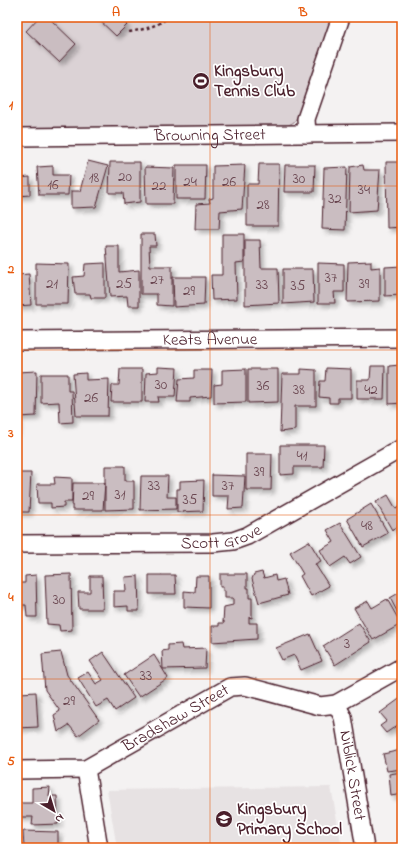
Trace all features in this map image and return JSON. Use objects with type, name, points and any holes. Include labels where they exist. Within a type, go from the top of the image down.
[{"type":"street","points":[[307,134],[306,119],[341,17]]},
{"type":"street","name":"Browning Street","points":[[17,137],[402,133]]},
{"type":"street","name":"Keats Avenue","points":[[17,341],[402,338]]},
{"type":"street","name":"Scott Grove","points":[[17,544],[213,543],[233,541],[247,536],[402,448]]},
{"type":"street","points":[[336,704],[402,667]]},
{"type":"street","name":"Bradshaw Street","points":[[17,770],[86,770],[230,687],[245,686],[320,706],[336,704]]},
{"type":"street","name":"Niblick Street","points":[[336,704],[342,717],[365,848]]},
{"type":"street","points":[[86,770],[99,848]]},
{"type":"path","points":[[129,32],[148,29],[169,17]]},
{"type":"shaded area","points":[[17,17],[333,17],[300,112],[294,122],[283,128],[17,130]]},
{"type":"shaded area","name":"Kingsbury Primary School","points":[[331,787],[342,848],[117,848],[107,790]]},
{"type":"building","points":[[39,17],[48,17],[76,44],[59,62],[26,31]]},
{"type":"building","points":[[96,17],[122,17],[121,19],[127,25],[116,36]]},
{"type":"building","points":[[88,161],[108,166],[96,207],[71,208],[71,191],[80,191]]},
{"type":"building","points":[[110,162],[140,162],[140,202],[124,204],[123,193],[109,193]]},
{"type":"building","points":[[386,162],[402,162],[402,227],[387,228]]},
{"type":"building","points":[[259,164],[279,164],[278,226],[247,226],[247,184],[258,184]]},
{"type":"building","points":[[176,165],[206,165],[205,199],[176,199]]},
{"type":"building","points":[[245,165],[242,209],[220,211],[219,229],[195,229],[196,204],[210,203],[209,199],[213,198],[213,166]]},
{"type":"building","points":[[285,165],[315,165],[314,192],[284,192]]},
{"type":"building","points":[[363,165],[364,170],[380,170],[377,210],[349,212],[350,167]]},
{"type":"building","points":[[53,166],[53,175],[69,175],[68,195],[39,195],[37,167]]},
{"type":"building","points":[[145,167],[174,168],[173,204],[146,204]]},
{"type":"building","points":[[347,167],[345,230],[322,229],[324,168]]},
{"type":"building","points":[[30,177],[30,195],[17,196],[17,178]]},
{"type":"building","points":[[141,234],[155,234],[156,246],[149,246],[150,266],[172,266],[172,306],[157,305],[157,294],[141,294]]},
{"type":"building","points":[[222,234],[244,234],[244,262],[236,263],[237,299],[212,300],[211,275],[222,275]]},
{"type":"building","points":[[245,240],[260,240],[261,268],[278,268],[279,303],[245,305]]},
{"type":"building","points":[[106,246],[119,246],[119,272],[139,270],[139,306],[128,306],[127,296],[110,297]]},
{"type":"building","points":[[371,261],[371,268],[380,267],[380,301],[347,302],[348,262]]},
{"type":"building","points":[[36,263],[69,264],[68,304],[36,304]]},
{"type":"building","points":[[105,263],[105,298],[91,298],[90,294],[75,294],[73,277],[84,276],[85,264]]},
{"type":"building","points":[[318,263],[344,264],[344,292],[334,292],[335,303],[318,303]]},
{"type":"building","points":[[402,266],[402,304],[401,295],[385,296],[385,267]]},
{"type":"building","points":[[283,269],[313,269],[314,302],[283,304]]},
{"type":"building","points":[[29,274],[31,305],[17,306],[17,275]]},
{"type":"building","points":[[173,277],[205,277],[204,305],[174,307]]},
{"type":"building","points":[[400,365],[400,374],[402,374],[402,403],[389,404],[389,366]]},
{"type":"building","points":[[371,366],[385,366],[384,399],[357,399],[357,380],[370,380]]},
{"type":"building","points":[[158,367],[177,368],[175,397],[158,397],[159,402],[145,402],[146,373],[158,372]]},
{"type":"building","points":[[326,368],[351,369],[351,398],[338,398],[338,403],[329,403],[329,398],[319,397],[320,381],[325,381]]},
{"type":"building","points":[[120,369],[142,369],[142,402],[111,402],[112,385],[119,385]]},
{"type":"building","points":[[246,369],[246,402],[214,403],[214,385],[222,384],[222,370]]},
{"type":"building","points":[[248,369],[278,369],[278,402],[248,403]]},
{"type":"building","points":[[301,369],[316,370],[316,406],[295,406],[295,430],[280,432],[282,374],[301,374]]},
{"type":"building","points":[[194,370],[212,370],[211,396],[190,398],[190,402],[177,402],[179,379],[194,378]]},
{"type":"building","points":[[37,371],[36,416],[18,417],[17,431],[17,372]]},
{"type":"building","points":[[86,373],[86,380],[109,379],[108,416],[76,416],[73,374]]},
{"type":"building","points":[[41,374],[68,374],[68,391],[72,391],[73,422],[60,423],[59,402],[41,403]]},
{"type":"building","points":[[280,445],[324,445],[323,467],[294,467],[294,474],[280,475]]},
{"type":"building","points":[[246,454],[272,454],[271,490],[246,490]]},
{"type":"building","points":[[105,466],[125,466],[125,481],[134,481],[134,509],[105,510]]},
{"type":"building","points":[[17,473],[31,473],[29,512],[17,512]]},
{"type":"building","points":[[212,475],[245,476],[243,508],[228,509],[229,496],[212,496]]},
{"type":"building","points":[[141,476],[168,476],[167,497],[176,497],[176,509],[140,510]]},
{"type":"building","points":[[54,477],[72,478],[72,502],[64,502],[64,507],[51,508],[51,503],[38,503],[37,484],[55,484]]},
{"type":"building","points":[[204,480],[203,511],[177,512],[177,489],[180,489],[180,481]]},
{"type":"building","points":[[73,483],[105,483],[103,510],[72,510]]},
{"type":"building","points":[[388,495],[396,509],[402,505],[402,518],[400,520],[402,524],[392,530],[376,502]]},
{"type":"building","points":[[371,504],[388,533],[363,547],[347,519]]},
{"type":"building","points":[[340,523],[361,557],[350,564],[345,557],[330,567],[320,550],[334,542],[327,530]]},
{"type":"building","points":[[309,541],[321,561],[315,564],[329,586],[311,596],[300,576],[303,574],[290,552]]},
{"type":"building","points":[[262,572],[264,578],[275,575],[276,581],[284,579],[288,595],[259,603],[252,579],[254,574]]},
{"type":"building","points":[[71,574],[72,630],[60,631],[59,625],[47,624],[45,575]]},
{"type":"building","points":[[220,574],[247,574],[249,598],[252,598],[252,618],[249,617],[249,623],[257,623],[257,639],[212,642],[212,626],[219,626],[219,623],[224,623],[224,607],[233,605],[233,598],[225,598],[225,591],[223,591],[223,587],[220,587]]},
{"type":"building","points":[[36,575],[37,617],[27,617],[26,605],[17,605],[17,583],[25,583],[25,576]]},
{"type":"building","points":[[149,575],[175,575],[176,594],[149,594]]},
{"type":"building","points":[[90,576],[102,576],[103,609],[79,609],[78,592],[90,592]]},
{"type":"building","points":[[138,576],[139,611],[128,611],[128,606],[114,607],[114,591],[126,591],[125,577]]},
{"type":"building","points":[[196,576],[209,576],[209,608],[184,607],[184,591],[195,592]]},
{"type":"building","points":[[402,591],[402,610],[398,613],[390,598]]},
{"type":"building","points":[[387,599],[401,624],[373,640],[354,608],[368,601],[372,608]]},
{"type":"building","points":[[359,623],[371,642],[335,665],[323,646]]},
{"type":"building","points":[[310,634],[322,661],[301,670],[294,655],[282,660],[276,648]]},
{"type":"building","points":[[181,644],[182,649],[206,648],[205,668],[163,669],[162,651],[168,650],[168,645]]},
{"type":"building","points":[[61,652],[67,675],[99,720],[78,736],[69,725],[58,732],[54,715],[60,711],[45,690],[42,654]]},
{"type":"building","points":[[103,652],[134,698],[115,711],[108,700],[96,707],[78,678],[88,672],[96,684],[103,680],[90,661]]},
{"type":"building","points":[[154,655],[168,678],[139,697],[124,675]]},
{"type":"building","points":[[17,690],[19,690],[20,693],[36,692],[38,727],[17,728]]},
{"type":"building","points":[[402,697],[402,722],[386,733],[380,726],[387,721],[380,713]]},
{"type":"building","points":[[399,743],[402,743],[402,769],[387,771],[383,754],[401,750]]},
{"type":"building","points":[[402,772],[402,794],[391,796],[389,774]]},
{"type":"building","points":[[50,787],[49,796],[57,796],[58,824],[32,825],[33,817],[17,817],[17,803],[32,803],[32,788]]},
{"type":"building","points":[[23,831],[58,832],[58,848],[24,848]]},
{"type":"place","name":"Kingsbury Tennis Club","points":[[201,81]]},
{"type":"place","name":"Kingsbury Primary School","points":[[224,819]]}]
